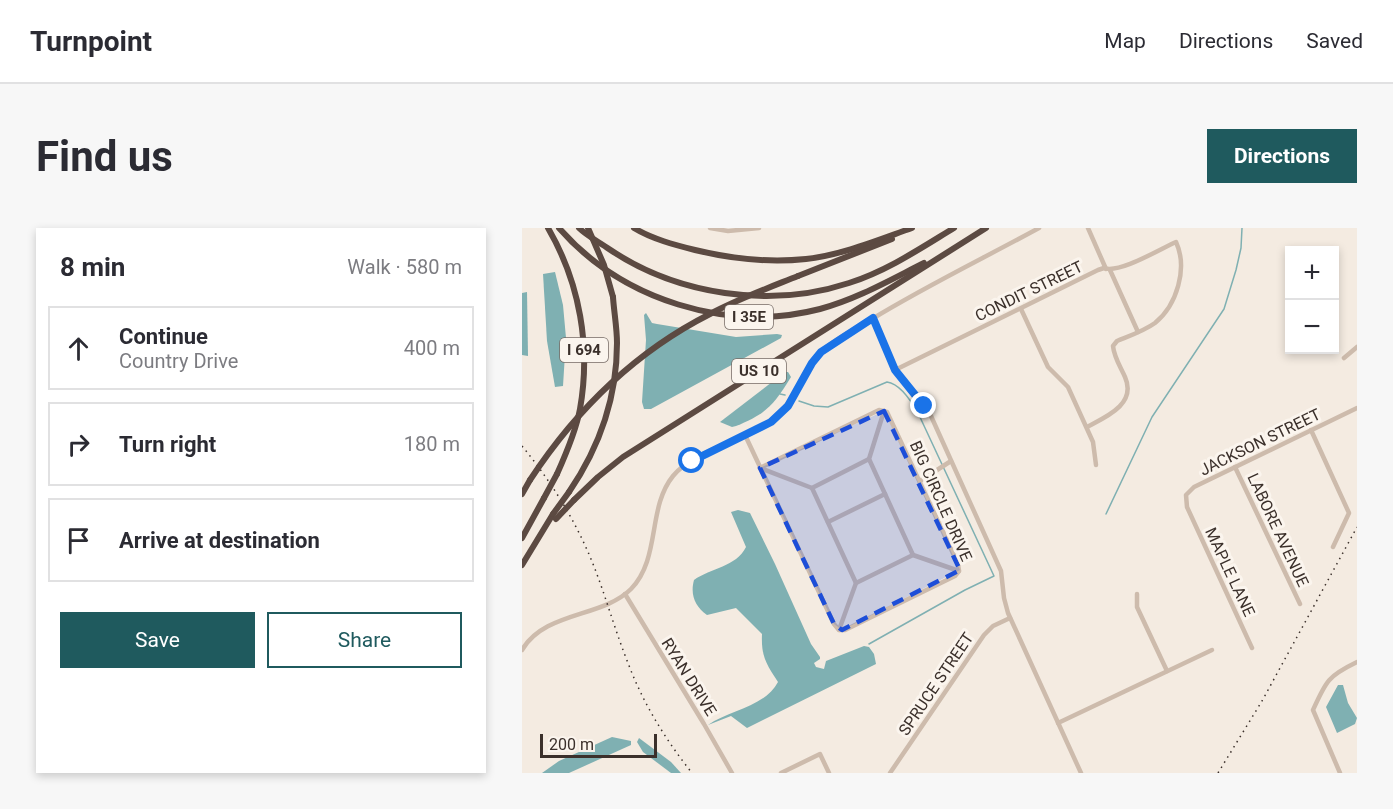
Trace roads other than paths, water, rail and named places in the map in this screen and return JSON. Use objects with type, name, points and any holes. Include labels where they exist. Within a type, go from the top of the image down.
[{"type":"highway","name":"I 694","points":[[522,538],[557,474],[580,411],[585,369],[583,330],[576,291],[567,265],[548,228]]},
{"type":"highway","name":"I 35E","points":[[559,228],[576,247],[610,273],[643,292],[694,309],[747,317],[798,314],[840,303],[950,250],[986,228]]},
{"type":"highway","name":"I 35E","points":[[579,228],[627,261],[667,280],[717,292],[760,296],[795,295],[849,284],[885,268],[954,228]]},
{"type":"highway","name":"I 694","points":[[522,565],[532,547],[555,517],[592,454],[614,386],[617,342],[613,297],[604,265],[588,228]]},
{"type":"highway","points":[[634,228],[674,245],[753,261],[807,259],[850,249],[913,228]]},
{"type":"highway","points":[[522,494],[557,442],[581,412],[622,372],[645,354],[707,315],[873,247],[913,228]]},
{"type":"highway","name":"US 10","points":[[555,517],[623,457],[950,250]]},
{"type":"street","points":[[710,228],[728,231],[759,228]]},
{"type":"street","points":[[522,650],[546,627],[625,594],[639,579],[645,565],[657,507],[663,491],[674,475],[680,468],[692,461],[771,422],[788,406],[812,363],[821,352],[873,318],[1039,228]]},
{"type":"street","points":[[1087,427],[1119,409],[1128,385],[1113,352],[1113,346],[1117,341],[1138,332],[1088,228]]},
{"type":"street","name":"CONDIT STREET","points":[[895,370],[1098,270],[1123,266],[1176,242],[1181,255],[1182,267],[1174,296],[1158,320],[1138,332]]},
{"type":"street","points":[[1021,309],[1047,364],[1066,383],[1093,442],[1096,465]]},
{"type":"street","points":[[873,318],[895,370],[924,406],[951,461],[1001,571],[1005,605],[1010,618],[1081,773]]},
{"type":"street","points":[[1344,358],[1357,347]]},
{"type":"street","name":"JACKSON STREET","points":[[1187,507],[1186,495],[1191,489],[1357,408]]},
{"type":"street","points":[[760,468],[879,410],[884,411],[869,459],[913,555]]},
{"type":"street","name":"BIG CIRCLE DRIVE","points":[[839,630],[845,630],[955,576],[959,571],[958,564],[890,417],[884,411]]},
{"type":"street","points":[[1311,430],[1349,513],[1333,547]]},
{"type":"street","points":[[745,435],[834,624],[839,630]]},
{"type":"street","points":[[812,488],[869,459]]},
{"type":"street","points":[[920,481],[951,461]]},
{"type":"street","name":"LABORE AVENUE","points":[[1235,467],[1300,604]]},
{"type":"street","points":[[760,468],[812,488],[856,583]]},
{"type":"street","points":[[828,522],[885,494]]},
{"type":"street","name":"MAPLE LANE","points":[[1187,507],[1252,648]]},
{"type":"street","points":[[839,630],[856,583],[913,555],[959,571]]},
{"type":"street","name":"RYAN DRIVE","points":[[625,594],[732,773]]},
{"type":"street","points":[[1137,594],[1137,607],[1167,671]]},
{"type":"street","name":"SPRUCE STREET","points":[[890,773],[984,635],[993,626],[1010,618]]},
{"type":"street","points":[[1058,723],[1212,650]]},
{"type":"street","points":[[1340,773],[1313,710],[1330,678],[1336,672],[1357,662]]},
{"type":"street","points":[[780,773],[820,754],[829,773]]},
{"type":"water","points":[[555,272],[563,305],[566,338],[563,386],[555,387],[547,341],[543,274]]},
{"type":"water","points":[[527,292],[528,356],[522,355],[522,293]]},
{"type":"water","points":[[646,313],[652,323],[736,337],[782,335],[781,338],[651,409],[644,409],[642,402],[646,340],[644,315]]},
{"type":"water","points":[[788,372],[791,377],[768,408],[736,426],[732,427],[720,422]]},
{"type":"water","points":[[738,510],[750,513],[811,644],[820,657],[814,663],[816,667],[824,669],[826,661],[864,646],[869,647],[874,654],[876,664],[747,728],[731,716],[708,725],[756,703],[765,697],[778,682],[765,660],[762,634],[736,608],[707,615],[699,608],[693,595],[694,580],[730,563],[742,554],[746,547],[731,512]]},
{"type":"water","points":[[1338,685],[1343,685],[1348,703],[1357,718],[1355,724],[1337,733],[1326,707]]},
{"type":"water","points":[[612,737],[631,741],[631,745],[569,773],[542,773],[559,761]]},
{"type":"water","points":[[639,738],[671,762],[681,773],[671,773],[643,752],[637,742]]},
{"type":"waterway","points":[[1106,514],[1152,417],[1224,309],[1241,248],[1242,228]]},
{"type":"waterway","points":[[799,401],[814,406],[828,407],[887,382],[897,386],[919,415],[994,576],[869,644]]},
{"type":"waterway","points":[[780,394],[785,395]]},
{"type":"railway","points":[[522,446],[552,486],[577,529],[596,572],[634,678],[664,734],[692,773]]},
{"type":"railway","points":[[1218,773],[1262,701],[1357,527]]}]
